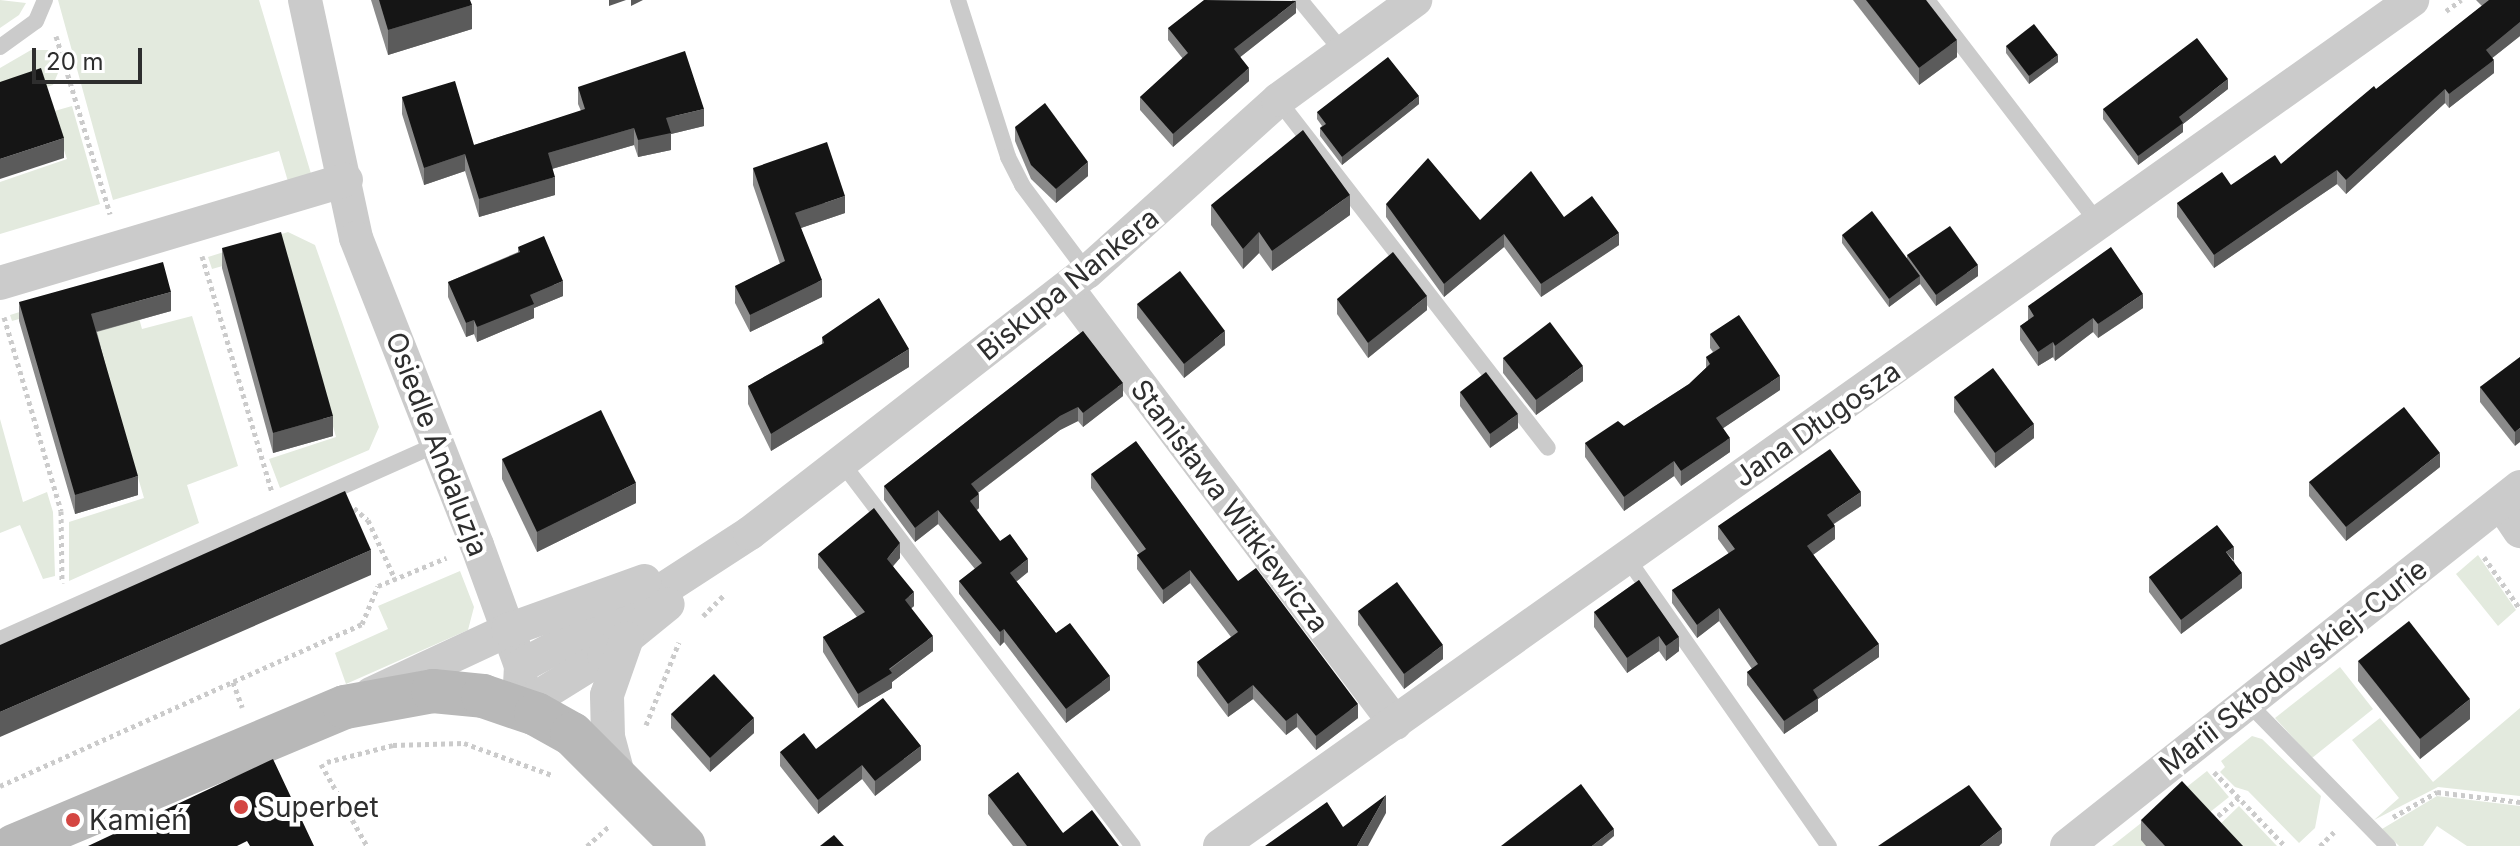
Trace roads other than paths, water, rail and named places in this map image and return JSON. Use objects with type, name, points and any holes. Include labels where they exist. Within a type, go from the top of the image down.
[{"type":"street","name":"Osiedle Andaluzja","points":[[305,0],[356,238],[508,630],[520,687]]},
{"type":"street","name":"Biskupa Nankera","points":[[520,687],[704,563],[842,463],[1077,280],[1278,100],[1415,0]]},
{"type":"street","name":"Jana Długosza","points":[[1220,846],[2100,225],[2412,0]]},
{"type":"street","points":[[1,296],[119,248],[346,180]]},
{"type":"street","name":"Stanisława Witkiewicza","points":[[1077,280],[1395,723]]},
{"type":"street","points":[[2510,495],[2520,531]]},
{"type":"street","name":"Marii Skłodowskiej-Curie","points":[[2067,846],[2510,495]]},
{"type":"street","name":"Biskupa Nankera","points":[[345,707],[508,630],[704,563]]},
{"type":"street","name":"Biskupa Nankera","points":[[520,687],[627,638],[704,563]]},
{"type":"street","name":"Biskupa Nankera","points":[[611,796],[607,695],[627,638]]},
{"type":"street","points":[[14,846],[345,707],[433,691],[483,696],[520,687],[572,734],[611,796],[684,846]]},
{"type":"lane","points":[[958,0],[1008,157],[1077,280]]},
{"type":"lane","points":[[1300,0],[1342,51]]},
{"type":"lane","points":[[1927,0],[2100,225]]},
{"type":"lane","points":[[0,47],[36,21],[45,3]]},
{"type":"lane","points":[[1278,100],[1548,448]]},
{"type":"lane","points":[[0,639],[437,444]]},
{"type":"lane","points":[[842,463],[1133,846]]},
{"type":"lane","points":[[1627,558],[1829,846]]},
{"type":"lane","points":[[2247,702],[2388,846]]},
{"type":"place","name":"Superbet","points":[[241,807]]},
{"type":"place","name":"Kamień","points":[[73,820]]}]
